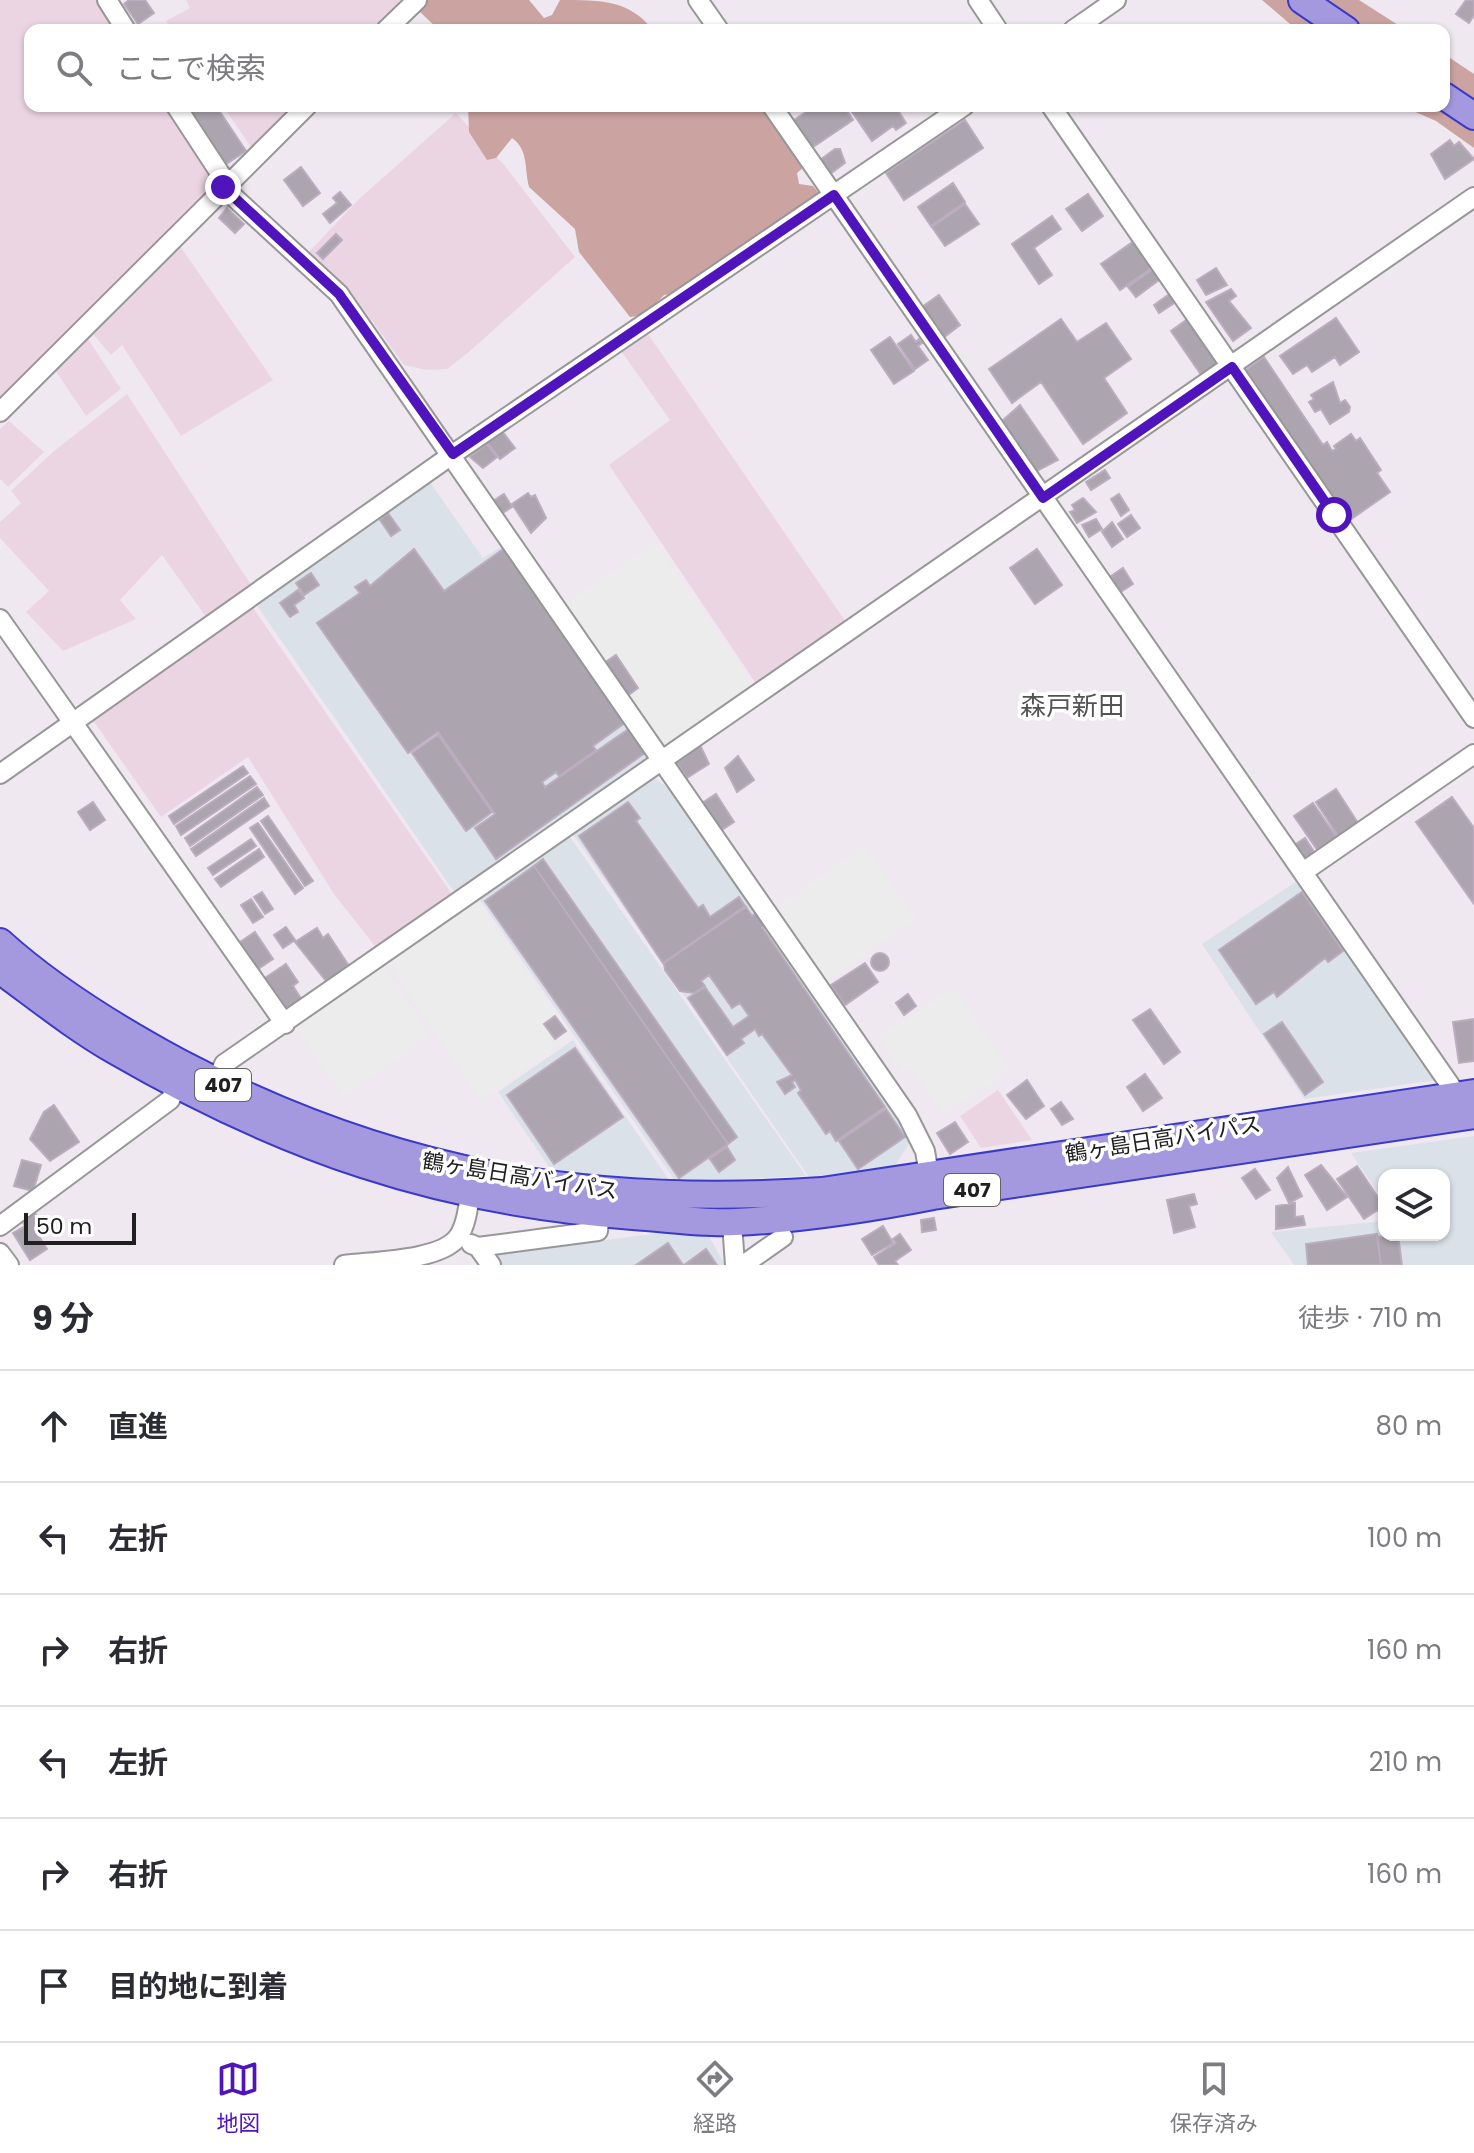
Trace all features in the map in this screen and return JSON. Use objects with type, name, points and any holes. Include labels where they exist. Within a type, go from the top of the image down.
[{"type":"highway","points":[[1302,0],[1337,24]]},
{"type":"highway","points":[[1450,100],[1474,116]]},
{"type":"highway","name":"鶴ヶ島日高バイパス","points":[[0,942],[125,1033],[216,1082],[281,1112],[472,1184],[729,1197],[931,1185],[1474,1115]]},
{"type":"highway","name":"鶴ヶ島日高バイパス","points":[[0,970],[110,1048],[177,1086],[332,1156],[600,1213],[732,1223],[853,1212],[931,1185],[1466,1094]]},
{"type":"street","points":[[107,0],[122,24]]},
{"type":"street","points":[[392,24],[417,0]]},
{"type":"street","points":[[698,0],[715,24]]},
{"type":"street","points":[[978,0],[994,24]]},
{"type":"street","points":[[1082,24],[1116,0]]},
{"type":"street","points":[[180,112],[225,186],[339,294],[453,454],[907,1115],[925,1151],[931,1185]]},
{"type":"street","points":[[0,412],[301,112]]},
{"type":"street","points":[[776,112],[1303,872],[1466,1094]]},
{"type":"street","points":[[0,774],[453,454],[955,112]]},
{"type":"street","points":[[1055,112],[1474,718]]},
{"type":"street","points":[[216,1082],[224,1064],[1474,197]]},
{"type":"street","points":[[0,619],[285,1024]]},
{"type":"street","points":[[1303,872],[1474,754]]},
{"type":"street","points":[[0,1226],[170,1100],[177,1086]]},
{"type":"street","points":[[344,1265],[430,1254],[458,1237],[472,1184]]},
{"type":"street","points":[[478,1247],[598,1231],[600,1213]]},
{"type":"street","points":[[732,1223],[735,1265]]},
{"type":"street","points":[[458,1237],[478,1247],[491,1265]]},
{"type":"street","points":[[743,1265],[783,1237]]},
{"type":"street","points":[[0,1253],[9,1265]]},
{"type":"shaded area","points":[[0,0],[96,0],[112,24],[24,24],[24,112],[169,112],[214,182],[0,397]]},
{"type":"shaded area","points":[[186,0],[405,0],[379,24],[168,24],[166,21],[190,8]]},
{"type":"shaded area","points":[[423,0],[529,0],[544,18],[552,15],[560,0],[589,0],[624,7],[648,24],[433,24],[419,11]]},
{"type":"shaded area","points":[[1262,0],[1359,0],[1397,24],[1290,24]]},
{"type":"shaded area","points":[[1450,58],[1474,74],[1474,148],[1436,121],[1416,112],[1450,112]]},
{"type":"shaded area","points":[[227,112],[288,112],[251,147]]},
{"type":"shaded area","points":[[468,112],[770,112],[804,167],[797,173],[799,184],[813,186],[818,192],[816,200],[673,294],[664,295],[645,315],[630,317],[579,252],[575,229],[529,187],[524,154],[517,143],[512,138],[496,158],[487,160],[469,132]]},
{"type":"shaded area","points":[[456,113],[505,166],[575,257],[447,369],[427,370],[404,365],[349,289],[308,253],[360,198]]},
{"type":"shaded area","points":[[180,246],[273,380],[181,436],[122,345],[111,355],[92,333]]},
{"type":"shaded area","points":[[646,331],[848,625],[759,688],[609,465],[670,420],[619,348]]},
{"type":"shaded area","points":[[88,339],[121,389],[86,416],[55,370]]},
{"type":"shaded area","points":[[127,394],[253,588],[209,621],[162,555],[120,600],[136,619],[63,651],[26,612],[49,591],[0,538],[0,522],[21,503],[11,491],[54,451]]},
{"type":"shaded area","points":[[9,421],[44,452],[8,487],[0,479],[0,429]]},
{"type":"shaded area","points":[[427,478],[483,558],[507,543],[655,758],[457,896],[254,601]]},
{"type":"shaded area","points":[[656,543],[755,689],[662,752],[563,606]]},
{"type":"shaded area","points":[[251,605],[454,897],[378,950],[334,894],[248,757],[161,817],[92,719]]},
{"type":"shaded area","points":[[650,775],[671,790],[911,1140],[895,1166],[809,1177],[570,830]]},
{"type":"shaded area","points":[[568,834],[806,1176],[676,1182],[478,897]]},
{"type":"shaded area","points":[[864,846],[916,918],[824,982],[774,909]]},
{"type":"shaded area","points":[[1300,879],[1437,1080],[1304,1099],[1202,944]]},
{"type":"shaded area","points":[[474,897],[571,1036],[480,1100],[384,958]]},
{"type":"shaded area","points":[[381,961],[431,1035],[343,1096],[296,1030],[297,1022]]},
{"type":"shaded area","points":[[955,987],[1010,1070],[943,1114],[911,1065],[901,1071],[879,1038]]},
{"type":"shaded area","points":[[573,1040],[669,1180],[552,1171],[498,1092]]},
{"type":"shaded area","points":[[998,1090],[1032,1140],[981,1148],[960,1116]]},
{"type":"shaded area","points":[[1474,1136],[1474,1265],[1294,1265],[1271,1232],[1378,1222],[1378,1241],[1450,1241],[1450,1169],[1378,1169],[1378,1193],[1351,1153]]},
{"type":"shaded area","points":[[704,1227],[725,1265],[498,1265],[491,1255]]},
{"type":"building","points":[[129,0],[145,0],[154,13],[138,24],[124,4]]},
{"type":"building","points":[[1466,0],[1474,0],[1474,15],[1469,23],[1456,14]]},
{"type":"building","points":[[187,112],[220,112],[246,151],[223,166]]},
{"type":"building","points":[[806,112],[848,112],[853,120],[810,149],[791,122]]},
{"type":"building","points":[[852,112],[899,112],[906,123],[896,130],[893,126],[872,141]]},
{"type":"building","points":[[965,120],[983,148],[904,200],[886,173]]},
{"type":"building","points":[[1450,140],[1454,146],[1459,142],[1474,159],[1445,179],[1431,154]]},
{"type":"building","points":[[835,149],[840,149],[845,163],[830,174],[820,160]]},
{"type":"building","points":[[301,167],[320,193],[303,206],[284,180]]},
{"type":"building","points":[[953,183],[965,202],[931,226],[918,207]]},
{"type":"building","points":[[340,192],[351,205],[330,223],[323,214],[337,203],[333,198]]},
{"type":"building","points":[[1088,194],[1103,216],[1082,231],[1066,209]]},
{"type":"building","points":[[965,204],[979,224],[945,246],[932,227]]},
{"type":"building","points":[[227,208],[244,224],[235,233],[219,218]]},
{"type":"building","points":[[1052,216],[1061,229],[1034,248],[1052,275],[1039,284],[1012,244]]},
{"type":"building","points":[[336,234],[342,240],[323,259],[317,253]]},
{"type":"building","points":[[1137,239],[1156,265],[1120,290],[1101,264]]},
{"type":"building","points":[[1156,267],[1163,277],[1136,297],[1128,287]]},
{"type":"building","points":[[1216,268],[1227,285],[1206,295],[1197,280]]},
{"type":"building","points":[[1231,289],[1236,296],[1229,301],[1251,328],[1233,341],[1206,302]]},
{"type":"building","points":[[1171,293],[1176,302],[1159,313],[1154,305]]},
{"type":"building","points":[[939,295],[960,325],[943,338],[922,307]]},
{"type":"building","points":[[1189,318],[1220,363],[1202,376],[1171,331]]},
{"type":"building","points":[[1336,318],[1359,352],[1340,365],[1335,357],[1312,372],[1307,365],[1293,374],[1280,356]]},
{"type":"building","points":[[1061,319],[1077,342],[1106,323],[1131,359],[1104,378],[1127,413],[1083,444],[1041,382],[1012,403],[989,369]]},
{"type":"building","points":[[911,335],[916,342],[919,339],[922,343],[918,346],[928,360],[915,369],[898,344]]},
{"type":"building","points":[[890,337],[914,371],[894,384],[871,350]]},
{"type":"building","points":[[1264,357],[1323,445],[1327,442],[1332,451],[1351,434],[1356,441],[1360,438],[1381,470],[1377,473],[1390,492],[1347,522],[1246,370]]},
{"type":"building","points":[[1333,382],[1340,403],[1345,400],[1350,407],[1349,412],[1330,424],[1321,409],[1315,412],[1309,402],[1314,399],[1311,395]]},
{"type":"building","points":[[1020,405],[1058,460],[1035,472],[1001,422]]},
{"type":"building","points":[[502,431],[515,448],[500,459],[487,442]]},
{"type":"building","points":[[487,444],[497,457],[483,468],[470,457]]},
{"type":"building","points":[[1105,470],[1110,478],[1091,490],[1086,482]]},
{"type":"building","points":[[528,493],[531,497],[535,495],[546,518],[531,533],[512,504]]},
{"type":"building","points":[[504,494],[512,507],[501,514],[493,501]]},
{"type":"building","points":[[1119,494],[1129,510],[1121,516],[1111,499]]},
{"type":"building","points":[[1083,498],[1096,512],[1077,523],[1070,512],[1075,510],[1072,505]]},
{"type":"building","points":[[388,513],[400,530],[391,536],[380,520]]},
{"type":"building","points":[[1131,515],[1140,528],[1127,537],[1118,524]]},
{"type":"building","points":[[1096,519],[1102,529],[1089,537],[1082,525]]},
{"type":"building","points":[[1112,522],[1123,539],[1112,547],[1102,532]]},
{"type":"building","points":[[505,548],[626,722],[593,746],[596,750],[559,776],[556,772],[542,782],[545,787],[633,726],[649,750],[496,859],[475,828],[495,814],[438,732],[408,753],[317,623],[360,593],[355,587],[366,580],[370,586],[414,549],[444,591]]},
{"type":"building","points":[[1037,549],[1062,585],[1035,604],[1010,568]]},
{"type":"building","points":[[1123,568],[1133,584],[1119,593],[1111,576]]},
{"type":"building","points":[[311,573],[319,585],[304,595],[296,583]]},
{"type":"building","points":[[298,590],[304,598],[294,605],[298,612],[290,617],[280,603]]},
{"type":"building","points":[[616,655],[638,688],[627,696],[604,663]]},
{"type":"building","points":[[438,735],[492,812],[466,831],[412,753]]},
{"type":"building","points":[[700,745],[709,764],[687,778],[677,763]]},
{"type":"building","points":[[738,756],[754,780],[737,792],[725,768]]},
{"type":"building","points":[[243,766],[248,773],[174,824],[169,816]]},
{"type":"building","points":[[250,776],[256,784],[181,835],[176,826]]},
{"type":"building","points":[[257,787],[263,795],[190,846],[185,838]]},
{"type":"building","points":[[1336,789],[1358,823],[1338,836],[1316,802]]},
{"type":"building","points":[[716,794],[734,822],[720,831],[702,803]]},
{"type":"building","points":[[1452,797],[1474,828],[1474,904],[1416,822]]},
{"type":"building","points":[[264,798],[269,806],[196,856],[191,849]]},
{"type":"building","points":[[93,802],[105,820],[90,830],[78,812]]},
{"type":"building","points":[[628,802],[640,818],[636,821],[698,908],[703,905],[710,917],[739,897],[745,906],[663,963],[579,836]]},
{"type":"building","points":[[1313,803],[1337,838],[1318,851],[1294,816]]},
{"type":"building","points":[[268,816],[313,881],[305,886],[261,821]]},
{"type":"building","points":[[258,823],[303,888],[295,894],[250,828]]},
{"type":"building","points":[[1305,838],[1315,853],[1303,861],[1293,846]]},
{"type":"building","points":[[251,839],[256,846],[213,875],[208,868]]},
{"type":"building","points":[[259,849],[264,857],[221,887],[215,879]]},
{"type":"building","points":[[543,859],[737,1137],[728,1144],[534,866]]},
{"type":"building","points":[[534,866],[728,1144],[679,1178],[485,901]]},
{"type":"building","points":[[262,892],[273,909],[265,914],[254,897]]},
{"type":"building","points":[[1302,892],[1343,951],[1328,962],[1325,958],[1277,997],[1274,992],[1256,1004],[1219,950]]},
{"type":"building","points":[[251,899],[263,917],[253,923],[241,905]]},
{"type":"building","points":[[746,907],[752,916],[757,912],[765,924],[762,927],[885,1107],[836,1141],[830,1131],[826,1134],[798,1093],[801,1090],[795,1080],[792,1082],[795,1087],[785,1094],[777,1082],[792,1075],[762,1034],[759,1036],[755,1029],[741,1039],[744,1043],[727,1055],[688,998],[705,987],[733,1027],[749,1016],[740,1003],[732,1008],[709,975],[701,981],[705,986],[694,993],[680,991],[665,970],[664,963]]},
{"type":"building","points":[[286,927],[295,940],[283,948],[274,935]]},
{"type":"building","points":[[317,928],[323,938],[328,934],[349,966],[326,981],[295,942]]},
{"type":"building","points":[[255,932],[273,959],[258,969],[240,942]]},
{"type":"building","points":[[880,953],[889,962],[880,971],[871,962]]},
{"type":"building","points":[[865,963],[878,982],[845,1005],[831,985]]},
{"type":"building","points":[[286,964],[298,982],[293,986],[302,1000],[283,1012],[262,980]]},
{"type":"building","points":[[908,994],[916,1006],[904,1015],[896,1003]]},
{"type":"building","points":[[1150,1009],[1180,1052],[1164,1064],[1133,1020]]},
{"type":"building","points":[[555,1016],[566,1031],[555,1039],[544,1024]]},
{"type":"building","points":[[1474,1019],[1474,1061],[1459,1063],[1453,1022]]},
{"type":"building","points":[[1282,1022],[1323,1082],[1305,1095],[1264,1034]]},
{"type":"building","points":[[575,1048],[623,1117],[554,1164],[507,1095]]},
{"type":"building","points":[[1145,1074],[1162,1098],[1143,1111],[1127,1087]]},
{"type":"building","points":[[1027,1080],[1044,1106],[1026,1119],[1007,1095]]},
{"type":"building","points":[[1061,1102],[1073,1119],[1062,1125],[1051,1109]]},
{"type":"building","points":[[54,1105],[79,1142],[50,1161],[30,1139],[44,1112]]},
{"type":"building","points":[[886,1109],[905,1137],[858,1169],[839,1141]]},
{"type":"building","points":[[955,1122],[968,1142],[950,1154],[937,1133]]},
{"type":"building","points":[[727,1147],[735,1160],[719,1172],[710,1159]]},
{"type":"building","points":[[22,1160],[41,1165],[33,1191],[14,1186]]},
{"type":"building","points":[[1321,1165],[1347,1197],[1327,1210],[1305,1175]]},
{"type":"building","points":[[1357,1166],[1378,1197],[1378,1210],[1364,1219],[1337,1179]]},
{"type":"building","points":[[1288,1167],[1302,1196],[1289,1203],[1277,1178]]},
{"type":"building","points":[[1255,1169],[1270,1190],[1256,1199],[1242,1178]]},
{"type":"building","points":[[1194,1194],[1197,1204],[1189,1206],[1195,1227],[1174,1233],[1167,1200]]},
{"type":"building","points":[[1295,1203],[1295,1217],[1303,1216],[1305,1225],[1276,1229],[1276,1206]]},
{"type":"building","points":[[34,1211],[42,1226],[35,1230],[47,1249],[30,1260],[13,1233],[25,1226],[21,1219]]},
{"type":"building","points":[[934,1218],[936,1230],[922,1232],[921,1220]]},
{"type":"building","points":[[883,1226],[893,1243],[872,1255],[862,1239]]},
{"type":"building","points":[[900,1234],[911,1250],[895,1261],[898,1265],[879,1265],[874,1257],[896,1243],[893,1239]]},
{"type":"building","points":[[1377,1234],[1381,1265],[1308,1265],[1306,1244]]},
{"type":"building","points":[[1377,1237],[1378,1241],[1399,1241],[1402,1265],[1381,1265]]},
{"type":"building","points":[[668,1243],[683,1265],[636,1265]]},
{"type":"building","points":[[706,1249],[717,1265],[684,1265]]},
{"type":"district","name":"森戸新田","points":[[1072,706]]},
{"type":"route","points":[[223,187],[339,294],[453,454],[834,195],[1043,498],[1232,367],[1334,515]]}]
